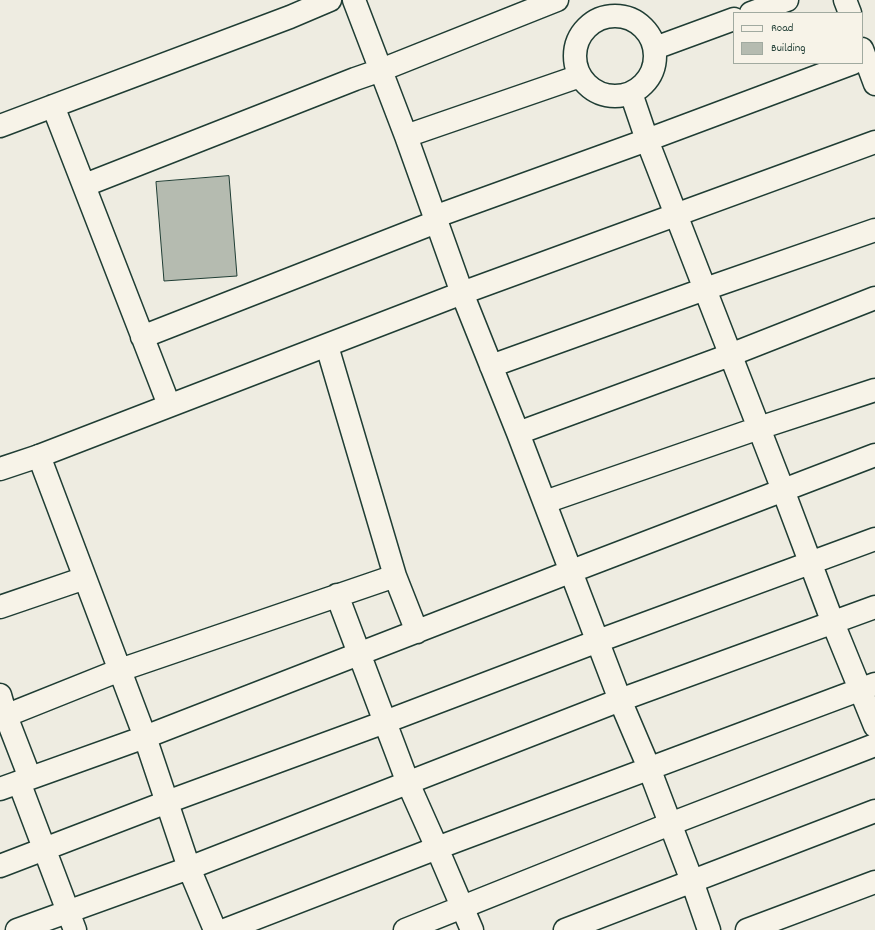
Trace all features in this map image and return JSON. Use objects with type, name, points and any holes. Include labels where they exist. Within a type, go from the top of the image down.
[{"type":"street","points":[[0,126],[53,106],[287,8],[330,0]]},
{"type":"street","points":[[354,0],[406,136],[462,293],[572,571],[620,700],[649,768],[710,930]]},
{"type":"street","points":[[85,185],[557,0]]},
{"type":"street","points":[[754,12],[787,0]]},
{"type":"street","points":[[845,0],[850,12]]},
{"type":"street","points":[[601,9],[617,16],[629,19],[640,25],[650,35],[655,48],[655,62],[651,75],[643,86],[631,94],[618,97],[604,95],[591,89],[580,76],[575,56],[577,43],[583,32],[592,23],[601,9]]},
{"type":"street","points":[[655,48],[733,19]]},
{"type":"street","points":[[863,57],[875,84]]},
{"type":"street","points":[[142,337],[435,220],[845,64]]},
{"type":"street","points":[[406,136],[580,76]]},
{"type":"street","points":[[631,94],[647,140],[833,623],[868,687],[875,726]]},
{"type":"street","points":[[53,106],[85,185],[169,405]]},
{"type":"street","points":[[0,469],[39,456],[462,293],[875,142]]},
{"type":"street","points":[[491,366],[875,230]]},
{"type":"street","points":[[518,433],[730,355],[875,298]]},
{"type":"street","points":[[327,346],[395,576],[417,632]]},
{"type":"street","points":[[545,502],[759,428],[875,390]]},
{"type":"street","points":[[16,783],[144,737],[875,455]]},
{"type":"street","points":[[39,456],[120,670],[189,868],[215,930]]},
{"type":"street","points":[[0,866],[167,802],[875,539]]},
{"type":"street","points":[[3,717],[120,670],[395,576]]},
{"type":"street","points":[[0,607],[85,578]]},
{"type":"street","points":[[337,595],[408,783],[472,930]]},
{"type":"street","points":[[17,930],[71,920],[189,868],[620,700],[875,607]]},
{"type":"street","points":[[225,930],[437,848],[868,687]]},
{"type":"street","points":[[0,695],[16,783],[45,850],[71,920]]},
{"type":"street","points":[[405,930],[670,824],[875,745]]},
{"type":"street","points":[[565,930],[875,811]]},
{"type":"street","points":[[747,930],[875,882]]},
{"type":"building","points":[[229,176],[237,276],[164,281],[156,182]]}]
